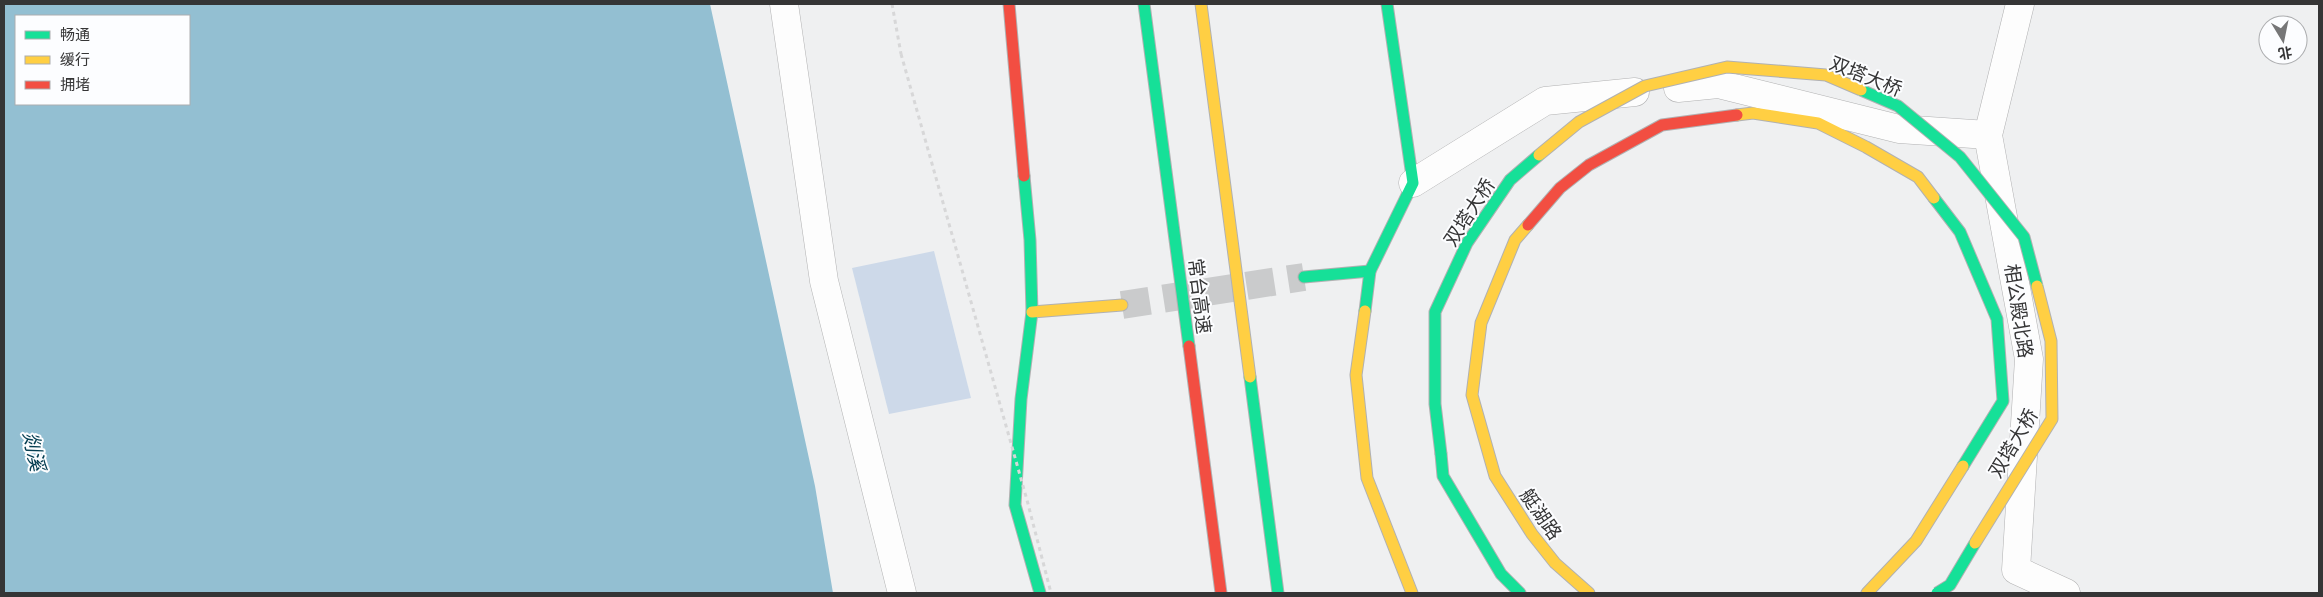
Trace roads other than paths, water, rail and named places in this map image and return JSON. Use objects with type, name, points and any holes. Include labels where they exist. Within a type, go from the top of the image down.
[{"type":"main road","points":[[1009,4],[1030,240],[1032,312],[1021,399],[1015,505],[1040,593]]},
{"type":"main road","name":"常台高速","points":[[1144,4],[1221,593]]},
{"type":"main road","name":"常台高速","points":[[1201,4],[1278,593]]},
{"type":"main road","points":[[1387,4],[1413,184],[1370,271],[1356,375],[1367,478],[1412,593]]},
{"type":"main road","name":"双塔大桥","points":[[1520,593],[1501,574],[1443,476],[1435,404],[1435,312],[1467,242],[1510,180],[1580,122],[1645,86],[1727,67],[1826,75],[1898,106],[1960,157],[2024,237],[2051,341],[2052,419],[2002,495],[1950,585],[1937,593]]},
{"type":"main road","name":"双塔大桥","points":[[1485,440],[1472,395],[1481,323],[1515,240],[1560,188],[1589,165],[1662,125],[1753,113],[1818,123],[1866,147],[1918,177],[1960,232],[1996,319],[2003,401],[1916,541],[1867,593]]},
{"type":"main road","points":[[1304,277],[1370,271]]},
{"type":"main road","points":[[1032,312],[1122,304]]},
{"type":"main road","name":"艇湖路","points":[[1485,440],[1495,476],[1532,534],[1555,563],[1589,593]]},
{"type":"street","points":[[784,4],[824,281],[902,593]]},
{"type":"street","name":"相公殿北路","points":[[2020,4],[1988,135],[2029,359],[2016,570],[2066,593]]},
{"type":"street","points":[[1413,184],[1545,102],[1718,84],[1899,129],[1988,135]]},
{"type":"water","name":"剡溪","points":[[4,4],[710,4],[815,486],[833,593],[4,593]]},
{"type":"tunnel","points":[[1122,305],[1304,277]]}]
